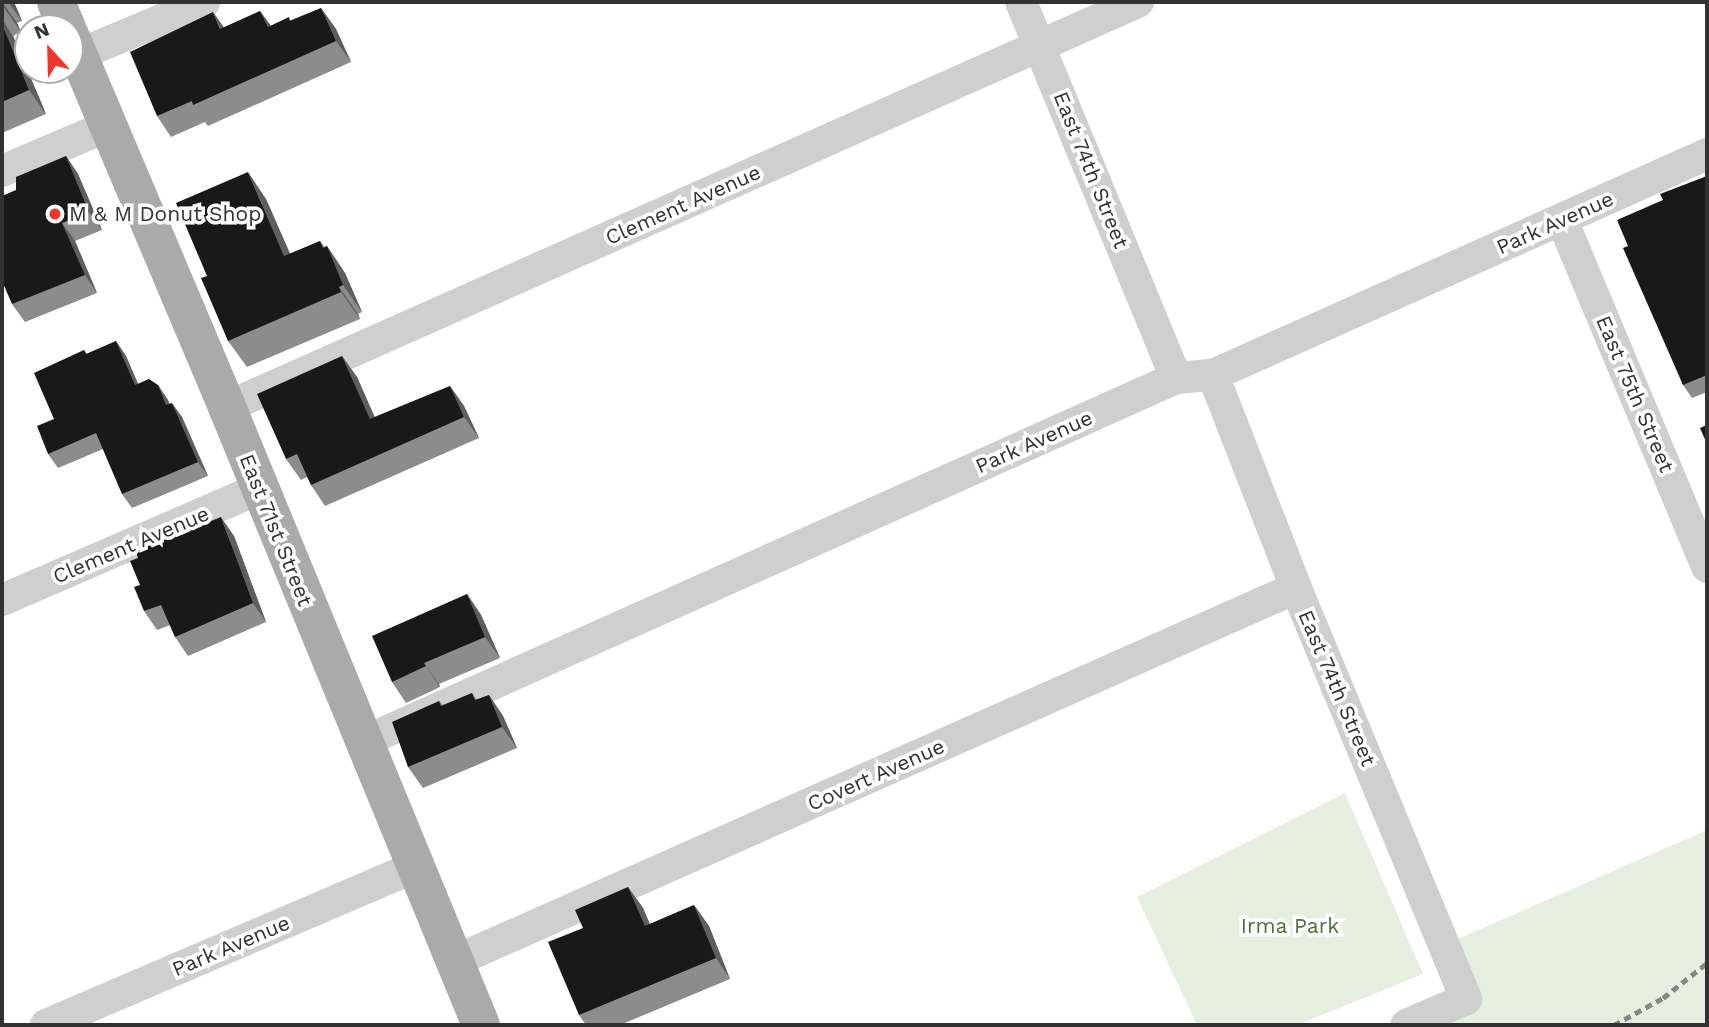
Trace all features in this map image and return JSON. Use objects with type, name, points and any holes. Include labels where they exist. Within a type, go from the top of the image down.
[{"type":"main road","name":"East 71st Street","points":[[84,68],[227,407],[481,1025]]},
{"type":"street","points":[[84,36],[204,2]]},
{"type":"street","name":"East 74th Street","points":[[1021,2],[1176,378]]},
{"type":"street","name":"Clement Avenue","points":[[227,407],[1138,2]]},
{"type":"street","points":[[2,172],[108,126]]},
{"type":"street","name":"Park Avenue","points":[[363,742],[1176,378],[1213,375],[1707,154]]},
{"type":"street","name":"East 75th Street","points":[[1562,220],[1707,567]]},
{"type":"street","name":"East 74th Street","points":[[1213,375],[1296,589],[1466,999],[1406,1025]]},
{"type":"street","name":"Clement Avenue","points":[[2,600],[259,489]]},
{"type":"street","name":"Covert Avenue","points":[[455,961],[1296,589]]},
{"type":"street","name":"Park Avenue","points":[[46,1025],[415,867]]},
{"type":"green space","name":"Irma Park","points":[[1345,793],[1423,974],[1297,1025],[1197,1025],[1137,897]]},
{"type":"green space","points":[[1707,830],[1707,1025],[1406,1025],[1466,999],[1444,945]]},
{"type":"building","points":[[321,8],[336,41],[193,105],[192,101],[157,116],[130,52],[213,12],[220,29],[260,11],[268,27],[289,17],[290,21]]},
{"type":"building","points":[[2,24],[14,53],[14,84],[27,84],[29,90],[2,102]]},
{"type":"building","points":[[66,156],[89,212],[62,223],[85,275],[12,304],[2,281],[2,196],[16,190],[16,177]]},
{"type":"building","points":[[248,172],[284,256],[320,241],[323,248],[327,246],[343,285],[339,287],[341,292],[228,341],[201,278],[207,276],[176,203]]},
{"type":"building","points":[[1707,176],[1707,375],[1683,385],[1623,248],[1628,246],[1617,220],[1663,200],[1660,194]]},
{"type":"building","points":[[116,341],[135,385],[149,379],[158,385],[166,405],[172,403],[198,462],[122,494],[96,433],[48,454],[37,426],[54,419],[34,373],[84,350],[86,354]]},
{"type":"building","points":[[342,356],[370,419],[450,386],[464,417],[311,485],[297,454],[286,459],[257,394]]},
{"type":"building","points":[[1707,425],[1707,444],[1700,428]]},
{"type":"building","points":[[221,517],[253,603],[175,637],[161,605],[144,611],[134,587],[140,585],[130,561],[138,558],[136,551]]},
{"type":"building","points":[[467,594],[485,637],[424,663],[426,666],[392,682],[372,636]]},
{"type":"building","points":[[472,693],[475,700],[489,695],[502,727],[408,767],[392,722],[439,701],[441,706]]},
{"type":"building","points":[[628,887],[645,926],[694,905],[716,958],[579,1015],[548,942],[583,928],[575,910]]},
{"type":"railway","points":[[1614,1025],[1663,998],[1707,963]]},
{"type":"place","name":"M & M Donut Shop","points":[[55,214]]}]
